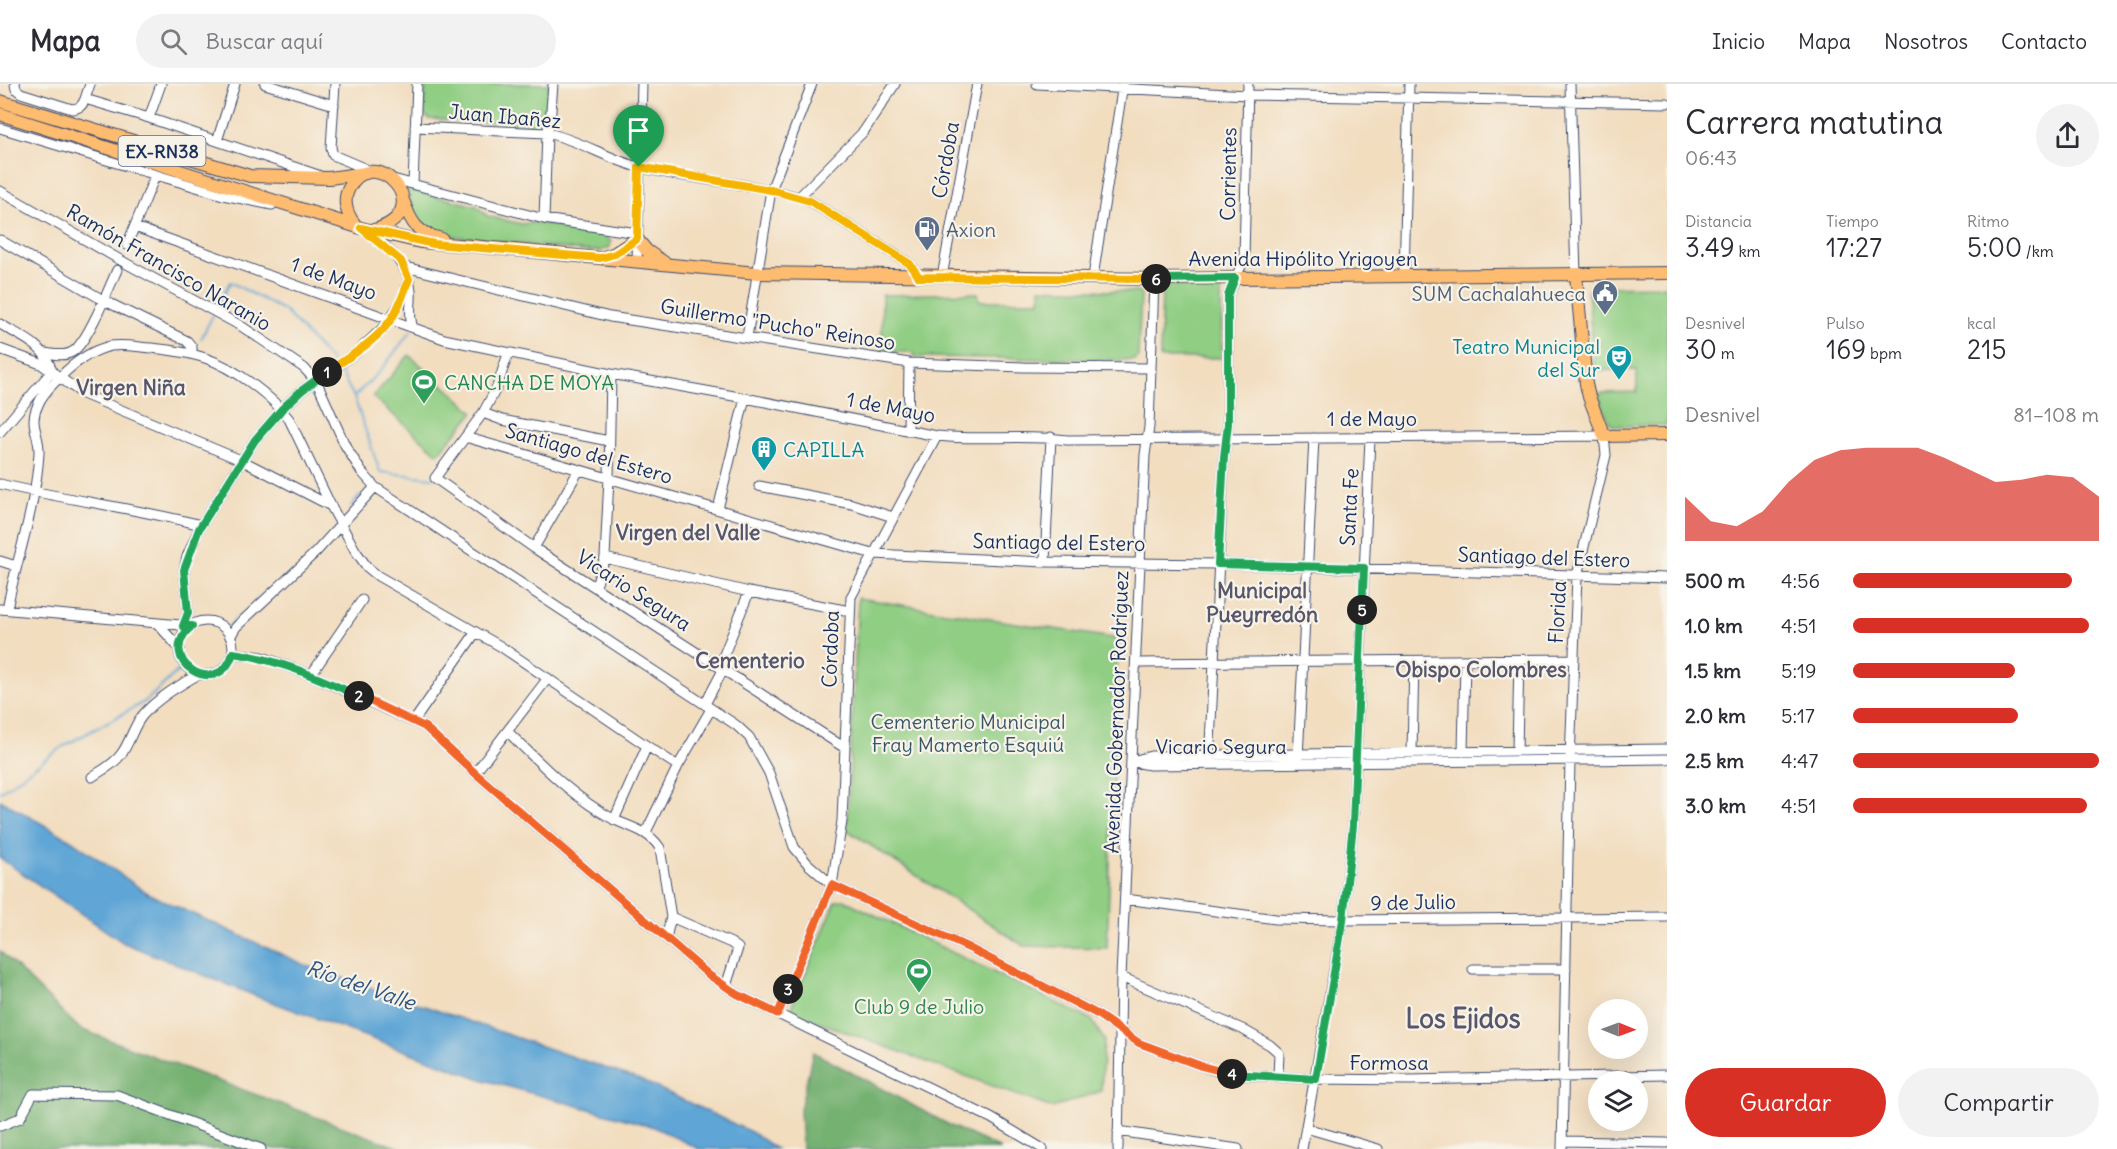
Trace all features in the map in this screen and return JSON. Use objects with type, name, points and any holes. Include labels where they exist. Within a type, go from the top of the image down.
[{"type":"main road","name":"EX-RN38","points":[[0,101],[236,173],[264,178],[329,178],[369,172],[384,173],[393,179],[401,191],[403,200]]},
{"type":"main road","name":"EX-RN38","points":[[0,114],[302,210],[374,230]]},
{"type":"main road","points":[[358,227],[346,210],[347,191],[358,177],[369,172]]},
{"type":"main road","name":"Avenida Hipólito Yrigoyen","points":[[403,200],[415,227],[424,234],[472,246]]},
{"type":"main road","points":[[374,230],[393,222],[398,216],[403,200]]},
{"type":"main road","name":"Avenida Hipólito Yrigoyen","points":[[374,230],[420,242],[757,273],[1154,279],[1667,273]]},
{"type":"main road","points":[[600,258],[615,254],[637,236],[647,251],[658,260],[672,266]]},
{"type":"main road","name":"Florida","points":[[1576,275],[1586,384],[1604,436]]},
{"type":"main road","name":"1 de Mayo","points":[[1604,436],[1667,435]]},
{"type":"street","points":[[15,84],[16,89],[21,93],[72,109],[83,105],[90,84]]},
{"type":"street","points":[[149,118],[161,84]]},
{"type":"street","points":[[217,141],[235,84]]},
{"type":"street","points":[[265,84],[334,105]]},
{"type":"street","points":[[335,84],[331,148],[333,155],[369,172]]},
{"type":"street","points":[[413,184],[417,84]]},
{"type":"street","points":[[544,219],[547,133],[553,84]]},
{"type":"street","points":[[637,262],[642,84]]},
{"type":"street","points":[[747,337],[771,190],[812,84]]},
{"type":"street","points":[[799,197],[864,131],[895,84]]},
{"type":"street","name":"Córdoba","points":[[942,277],[977,84]]},
{"type":"street","points":[[1037,84],[1248,95],[1667,103]]},
{"type":"street","name":"Corrientes","points":[[1209,760],[1218,564],[1228,424],[1228,296],[1244,259],[1248,84]]},
{"type":"street","points":[[1404,276],[1409,84]]},
{"type":"street","name":"Florida","points":[[1570,84],[1576,275]]},
{"type":"street","points":[[1093,277],[1123,87]]},
{"type":"street","points":[[85,99],[329,178]]},
{"type":"street","name":"Juan Ibañez","points":[[415,127],[547,133],[639,167],[799,197],[810,201],[910,264],[919,277]]},
{"type":"street","points":[[0,128],[223,195],[302,210]]},
{"type":"street","points":[[127,245],[155,176]]},
{"type":"street","points":[[393,179],[544,219],[637,236]]},
{"type":"street","name":"Ramón Francisco Naranio","points":[[1,195],[241,326],[294,361],[315,380]]},
{"type":"street","name":"1 de Mayo","points":[[135,227],[444,339],[508,354],[937,436],[964,439],[1051,438],[1066,440],[1604,436]]},
{"type":"street","points":[[358,227],[392,252],[405,267],[411,290],[410,316],[413,328]]},
{"type":"street","points":[[0,240],[103,300],[187,341],[192,347],[192,354]]},
{"type":"street","name":"Guillermo \"Pucho\" Reinoso","points":[[405,267],[610,317],[909,363],[1151,368]]},
{"type":"street","points":[[45,353],[65,355],[74,352],[85,339],[117,270]]},
{"type":"street","points":[[180,649],[187,626],[188,613],[184,570],[201,525],[255,440],[282,409],[315,380],[357,352],[391,319],[409,279]]},
{"type":"street","name":"Avenida Gobernador Rodríguez","points":[[1118,1149],[1121,977],[1154,279]]},
{"type":"street","points":[[0,324],[38,346],[45,353],[56,375]]},
{"type":"street","points":[[0,432],[56,375],[110,346],[143,347],[208,358],[266,395],[282,409],[308,456],[341,526],[367,567],[549,678],[678,766]]},
{"type":"street","points":[[0,349],[41,364],[83,394],[243,461],[332,506]]},
{"type":"street","points":[[465,437],[483,413],[497,387],[508,354]]},
{"type":"street","points":[[908,431],[909,363]]},
{"type":"street","points":[[596,586],[605,558],[611,374]]},
{"type":"street","points":[[56,375],[33,417],[33,426],[40,451],[35,492],[3,609],[140,620],[187,626],[213,622],[230,636],[233,653],[228,663],[220,671],[210,675],[199,674],[185,664],[180,649],[158,623]]},
{"type":"street","name":"Formosa","points":[[315,380],[345,445],[361,471],[375,487],[736,725],[749,737],[769,773],[794,847],[808,864],[832,885],[969,948],[1097,1014],[1139,1043],[1216,1071],[1243,1075],[1316,1079],[1410,1080],[1667,1075]]},
{"type":"street","points":[[718,509],[745,398]]},
{"type":"street","points":[[483,413],[502,420],[609,441]]},
{"type":"street","name":"Córdoba","points":[[778,1014],[832,885],[842,821],[851,597],[892,516],[937,436]]},
{"type":"street","name":"Florida","points":[[1562,1145],[1577,576],[1606,455],[1604,436]]},
{"type":"street","name":"Santiago del Estero","points":[[465,437],[873,554],[1046,562],[1218,564],[1667,578]]},
{"type":"street","name":"Vicario Segura","points":[[465,437],[435,478],[534,548],[845,748]]},
{"type":"street","points":[[1046,562],[1051,438]]},
{"type":"street","points":[[1298,758],[1314,438]]},
{"type":"street","name":"Santa Fe","points":[[1302,1149],[1343,920],[1353,825],[1370,438]]},
{"type":"street","points":[[534,548],[579,470]]},
{"type":"street","points":[[0,484],[162,515],[201,525]]},
{"type":"street","points":[[759,486],[852,504],[892,516]]},
{"type":"street","points":[[230,636],[236,627],[341,526],[375,487]]},
{"type":"street","points":[[605,558],[749,592],[850,612]]},
{"type":"street","points":[[0,561],[16,566]]},
{"type":"street","points":[[645,832],[708,707],[749,592]]},
{"type":"street","points":[[310,675],[363,600]]},
{"type":"street","points":[[414,721],[476,632]]},
{"type":"street","points":[[233,653],[262,657],[310,675],[414,721],[432,733],[475,773],[709,975],[778,1014],[991,1118],[1043,1149]]},
{"type":"street","points":[[1136,663],[1574,659]]},
{"type":"street","points":[[1517,751],[1519,660]]},
{"type":"street","points":[[1412,752],[1413,661]]},
{"type":"street","points":[[1463,752],[1465,661]]},
{"type":"street","points":[[92,777],[115,761],[122,753],[140,719],[147,711],[180,685],[199,674]]},
{"type":"street","points":[[475,773],[549,678]]},
{"type":"street","points":[[508,732],[573,794],[614,820],[645,832],[660,848],[670,917],[666,938]]},
{"type":"street","points":[[614,820],[646,746]]},
{"type":"street","name":"Vicario Segura","points":[[1132,761],[1150,765],[1209,760],[1571,755],[1667,749]]},
{"type":"street","name":"Vicario Segura","points":[[1356,758],[1412,752],[1517,751],[1667,759]]},
{"type":"street","name":"9 de Julio","points":[[1125,899],[1248,916],[1343,920],[1667,917]]},
{"type":"street","points":[[670,917],[738,948],[726,986]]},
{"type":"street","points":[[1473,969],[1566,969]]},
{"type":"street","points":[[1121,977],[1242,1029],[1270,1045],[1279,1053],[1278,1077]]},
{"type":"street","points":[[0,1126],[20,1118],[33,1094],[117,1095],[261,1149]]},
{"type":"street","points":[[1306,1128],[1378,1149]]},
{"type":"street","points":[[1118,1131],[1238,1149]]},
{"type":"street","points":[[1562,1145],[1667,1143]]},
{"type":"green space","points":[[425,84],[549,84],[547,120],[541,125],[429,119],[424,114]]},
{"type":"green space","points":[[406,189],[477,206],[487,216],[522,224],[537,222],[602,235],[611,241],[610,247],[601,251],[584,251],[439,233],[424,226],[416,216]]},
{"type":"green space","points":[[1167,285],[1215,285],[1221,290],[1222,358],[1160,358],[1162,290]]},
{"type":"green space","points":[[1667,286],[1667,425],[1615,426],[1609,422],[1598,393],[1637,392],[1637,370],[1594,370],[1588,291],[1592,287]]},
{"type":"green space","points":[[1040,288],[1141,294],[1136,360],[916,357],[912,352],[882,352],[882,295],[978,293],[980,301],[1040,301]]},
{"type":"green space","name":"CANCHA DE MOYA","points":[[409,355],[474,412],[438,454],[373,397]]},
{"type":"green space","name":"Cementerio Municipal Fray Mamerto Esquiú","points":[[858,598],[1118,639],[1107,948],[1024,946],[847,830]]},
{"type":"green space","name":"Club 9 de Julio","points":[[844,900],[1092,1020],[1104,1040],[1101,1091],[1052,1108],[794,1013],[792,1005],[836,901]]},
{"type":"green space","points":[[0,951],[80,1029],[402,1149],[0,1149]]},
{"type":"green space","points":[[813,1052],[951,1126],[1001,1149],[802,1149],[800,1110]]},
{"type":"water","name":"Río del Valle","points":[[0,800],[71,840],[147,893],[305,965],[643,1081],[751,1132],[776,1149],[699,1149],[654,1127],[484,1080],[258,997],[124,943],[0,858]]},
{"type":"waterway","points":[[218,306],[230,282],[285,311],[332,362]]},
{"type":"waterway","points":[[201,339],[213,315]]},
{"type":"waterway","points":[[354,397],[381,370],[411,331]]},
{"type":"waterway","points":[[340,371],[354,397],[380,472],[433,478]]},
{"type":"waterway","points":[[350,507],[360,496]]},
{"type":"waterway","points":[[229,626],[268,590]]},
{"type":"waterway","points":[[0,792],[62,747],[146,701],[182,667]]},
{"type":"place","name":"Axion","points":[[927,252]]},
{"type":"place","name":"SUM Cachalahueca","points":[[1605,316]]},
{"type":"place","name":"Teatro Municipal del Sur","points":[[1619,381]]},
{"type":"place","name":"CANCHA DE MOYA","points":[[424,405]]},
{"type":"place","name":"CAPILLA","points":[[764,472]]},
{"type":"place","name":"Club 9 de Julio","points":[[919,994]]},
{"type":"district","name":"Virgen Niña","points":[[131,387]]},
{"type":"district","name":"Virgen del Valle","points":[[688,532]]},
{"type":"district","name":"Municipal Pueyrredón","points":[[1262,602]]},
{"type":"district","name":"Cementerio","points":[[750,660]]},
{"type":"district","name":"Obispo Colombres","points":[[1481,669]]},
{"type":"district","name":"Los Ejidos","points":[[1463,1018]]},
{"type":"route","points":[[639,167],[771,190],[810,201],[910,264],[919,277],[1235,278],[1228,296],[1228,424],[1218,564],[1364,568],[1353,825],[1343,920],[1316,1079],[1224,1073],[1139,1043],[1097,1014],[969,948],[832,885],[778,1014],[737,994],[709,975],[425,727],[310,675],[262,657],[233,653],[225,668],[210,675],[194,672],[182,660],[180,644],[184,633],[192,626],[183,626],[188,613],[184,570],[199,529],[255,440],[282,409],[315,380],[357,352],[384,327],[400,304],[409,279],[406,270],[392,252],[361,228],[434,244],[600,258],[615,254],[637,239],[639,167]]}]
